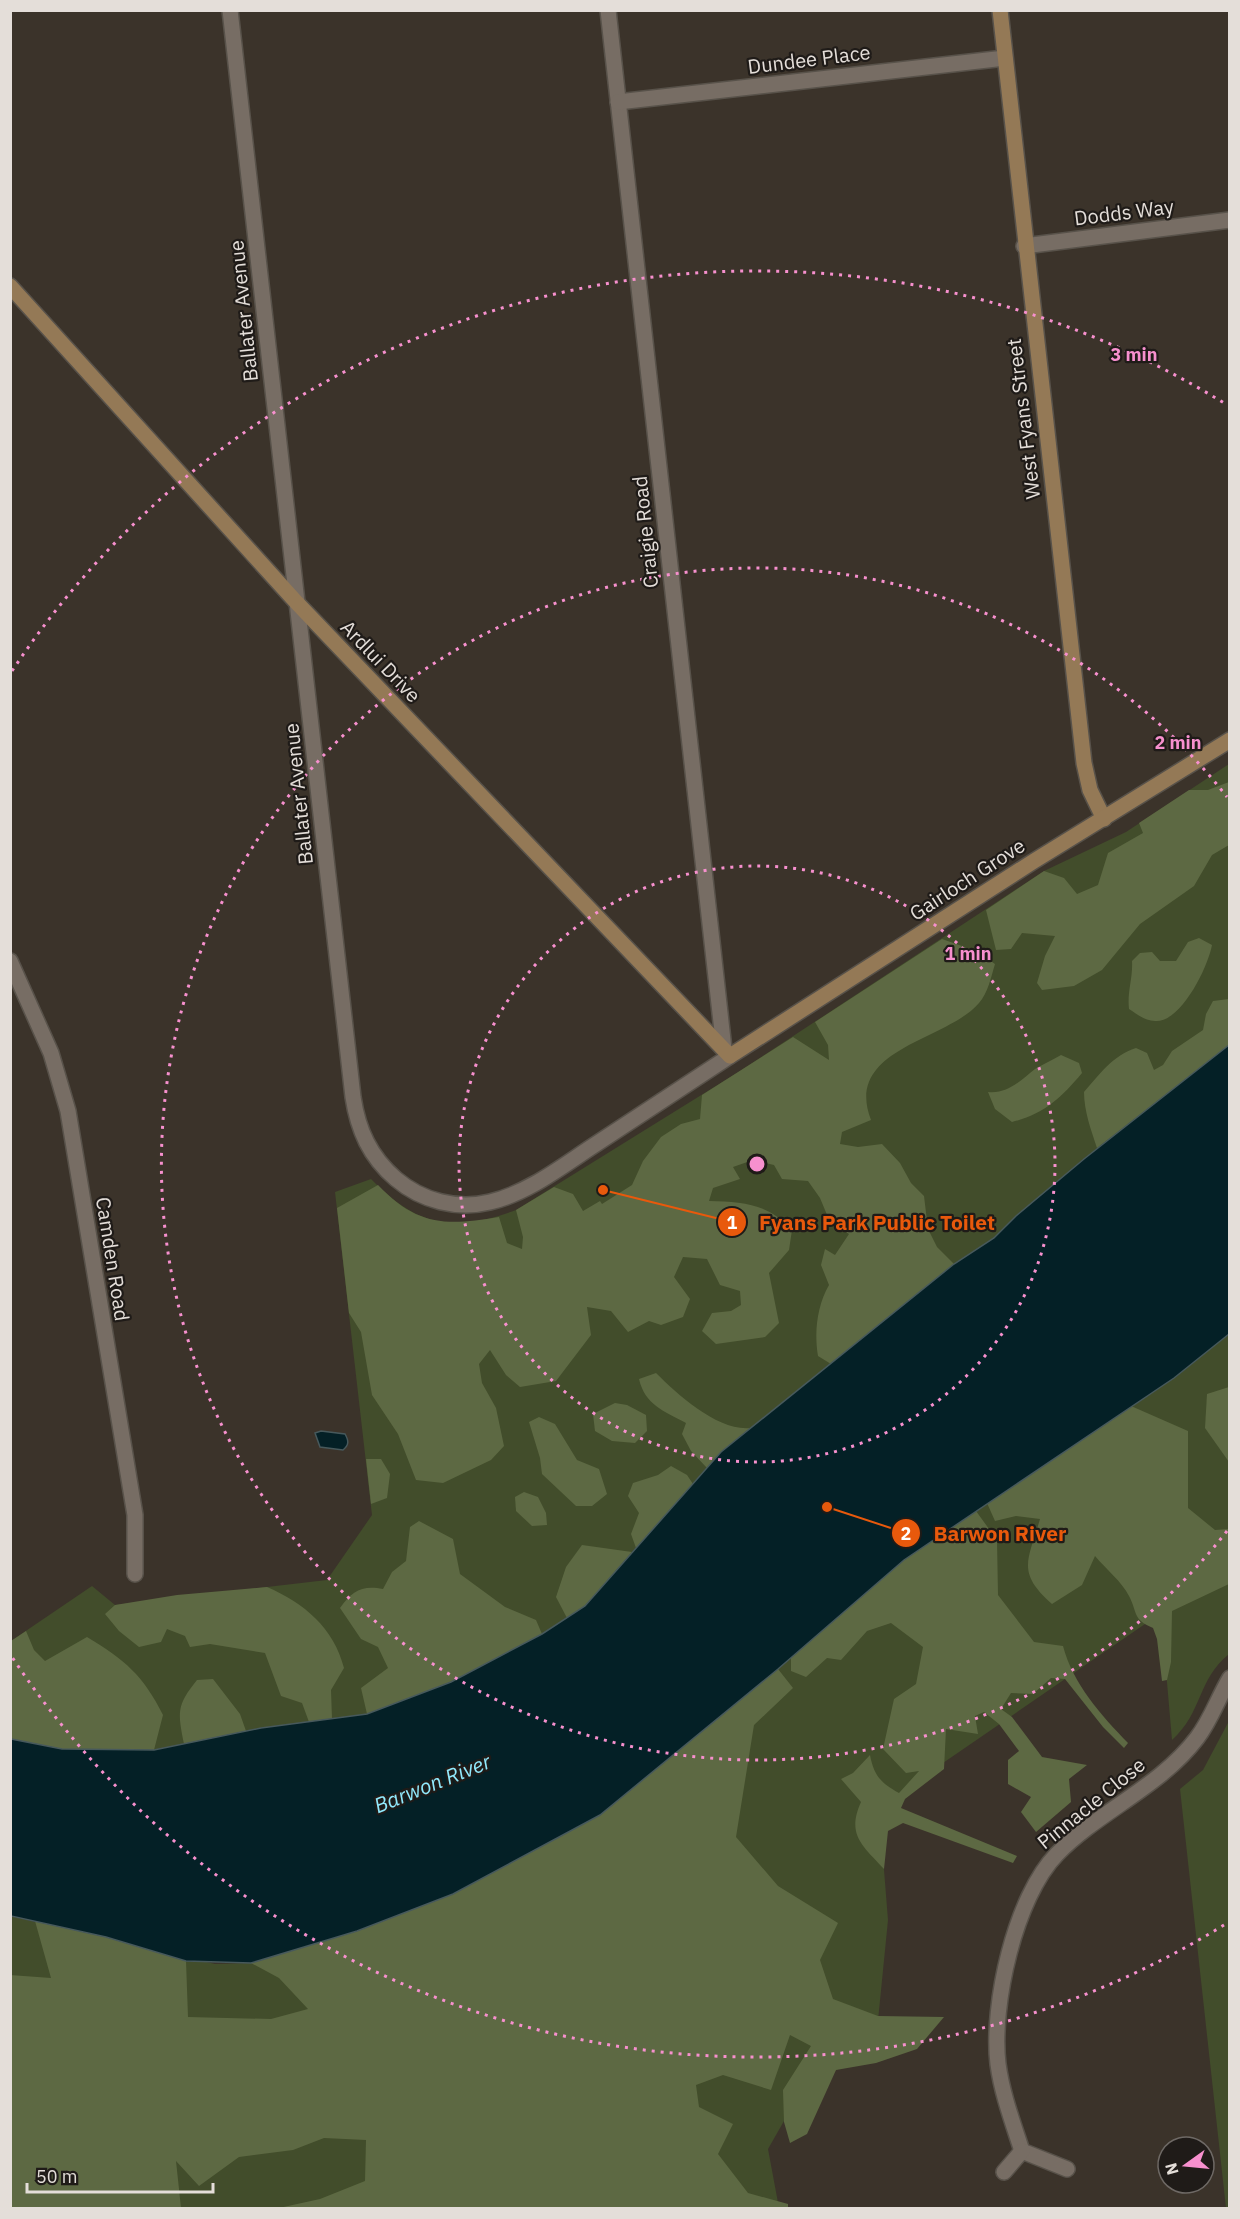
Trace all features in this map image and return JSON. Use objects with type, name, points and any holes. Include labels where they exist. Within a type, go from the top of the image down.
[{"type":"street","name":"Ballater Avenue","points":[[230,10],[356,1114],[366,1142],[381,1165],[412,1191],[433,1200],[470,1205],[501,1199],[549,1175],[727,1053]]},
{"type":"street","name":"Craigie Road","points":[[608,10],[727,1053]]},
{"type":"street","name":"West Fyans Street","points":[[1000,10],[1024,246],[1086,776],[1104,819]]},
{"type":"street","name":"Dundee Place","points":[[618,102],[1005,58]]},
{"type":"street","name":"Dodds Way","points":[[1024,246],[1230,220]]},
{"type":"street","name":"Ardlui Drive","points":[[10,286],[297,603],[727,1053]]},
{"type":"street","name":"Gairloch Grove","points":[[727,1053],[1230,740]]},
{"type":"street","name":"Camden Road","points":[[10,961],[54,1059],[68,1111],[135,1515],[135,1574]]},
{"type":"street","name":"Pinnacle Close","points":[[1022,2151],[1004,2093],[998,2063],[998,2030],[1000,1989],[1026,1906],[1046,1866],[1058,1853],[1175,1761],[1196,1740],[1209,1721],[1230,1678]]},
{"type":"street","points":[[1004,2172],[1022,2151],[1067,2169]]},
{"type":"green space","points":[[1229,764],[1229,1045],[1084,1159],[1016,1216],[994,1238],[954,1264],[721,1452],[585,1606],[542,1634],[367,1714],[261,1728],[154,1750],[11,1739],[11,1641],[92,1586],[115,1605],[327,1580],[372,1515],[335,1192],[371,1179],[388,1195],[421,1216],[455,1223],[473,1222],[516,1210],[740,1071],[1044,871],[1126,832]]},
{"type":"green space","points":[[1229,782],[1229,845],[1212,855],[1194,886],[1140,924],[1102,970],[1074,986],[1042,990],[1037,983],[1045,956],[1055,936],[1022,933],[1011,949],[996,950],[986,910],[1044,871],[1064,878],[1077,894],[1098,885],[1108,853],[1143,833],[1139,823],[1189,790],[1208,790]]},
{"type":"green space","points":[[1199,938],[1212,945],[1199,979],[1183,1004],[1165,1019],[1155,1021],[1141,1017],[1129,1009],[1132,961],[1140,953],[1152,952],[1160,961],[1176,961],[1188,942]]},
{"type":"green space","points":[[942,939],[976,951],[995,964],[985,995],[964,1016],[884,1061],[872,1077],[866,1096],[871,1120],[842,1132],[840,1144],[858,1147],[882,1144],[900,1163],[911,1183],[924,1196],[928,1229],[937,1247],[954,1264],[831,1364],[818,1356],[817,1347],[819,1310],[829,1285],[821,1265],[825,1249],[835,1255],[849,1234],[830,1222],[820,1198],[808,1181],[782,1179],[774,1165],[753,1160],[733,1167],[740,1179],[713,1188],[709,1201],[744,1203],[764,1209],[783,1221],[792,1230],[789,1250],[769,1273],[779,1323],[765,1337],[716,1344],[702,1331],[712,1313],[731,1311],[741,1305],[740,1291],[720,1285],[707,1259],[683,1257],[674,1277],[690,1299],[683,1317],[661,1325],[649,1321],[628,1332],[611,1311],[587,1307],[591,1335],[556,1381],[520,1387],[506,1375],[490,1350],[479,1364],[482,1383],[496,1408],[504,1446],[491,1460],[443,1483],[416,1480],[398,1434],[372,1395],[361,1332],[349,1313],[337,1208],[378,1185],[406,1209],[433,1220],[463,1222],[499,1217],[507,1243],[522,1249],[523,1237],[516,1210],[554,1187],[573,1194],[583,1211],[600,1201],[602,1204],[632,1185],[643,1161],[661,1137],[681,1124],[700,1119],[702,1095],[793,1037],[829,1060],[828,1045],[815,1022]]},
{"type":"green space","points":[[1229,999],[1229,1045],[1097,1148],[1084,1099],[1084,1092],[1095,1079],[1120,1055],[1136,1048],[1147,1053],[1154,1070],[1163,1065],[1172,1051],[1203,1030],[1206,1014],[1213,1001]]},
{"type":"green space","points":[[1061,1055],[1079,1063],[1082,1073],[1051,1104],[1043,1110],[1012,1122],[995,1109],[988,1092],[1008,1089],[1035,1069]]},
{"type":"green space","points":[[1229,1334],[1229,1654],[1211,1674],[1189,1718],[1172,1740],[1161,1613],[879,1807],[888,1920],[875,2051],[804,2086],[768,2149],[779,2208],[11,2208],[10,1916],[215,1964],[251,1963],[357,1931],[670,1756],[778,1669],[904,1560],[1174,1378]]},
{"type":"green space","points":[[656,1373],[687,1401],[712,1418],[725,1424],[750,1428],[721,1452],[707,1468],[691,1451],[682,1434],[686,1423],[656,1406],[642,1388],[639,1379]]},
{"type":"green space","points":[[1230,1387],[1229,1462],[1205,1428],[1207,1394]]},
{"type":"green space","points":[[615,1403],[627,1405],[646,1415],[647,1431],[635,1443],[612,1441],[595,1431],[593,1414]]},
{"type":"green space","points":[[1131,1406],[1188,1431],[1188,1508],[1215,1530],[1229,1529],[1229,1584],[1172,1611],[1171,1662],[1167,1680],[1162,1681],[1157,1639],[1153,1628],[1142,1622],[1136,1615],[1126,1591],[1095,1556],[1082,1585],[1052,1604],[1033,1583],[1029,1574],[1029,1556],[1040,1519],[1016,1516],[995,1521],[987,1503]]},
{"type":"green space","points":[[539,1417],[555,1424],[577,1460],[599,1469],[607,1494],[592,1506],[576,1506],[542,1474],[540,1458],[529,1422]]},
{"type":"green space","points":[[366,1459],[381,1459],[390,1474],[387,1498],[371,1504]]},
{"type":"green space","points":[[671,1466],[687,1475],[693,1484],[636,1548],[631,1534],[639,1513],[628,1496],[633,1483],[658,1475]]},
{"type":"green space","points":[[524,1492],[538,1497],[546,1513],[547,1525],[532,1526],[516,1511],[515,1497]]},
{"type":"green space","points":[[976,1511],[997,1540],[998,1595],[1034,1642],[1063,1646],[1074,1673],[1089,1698],[1128,1743],[1124,1748],[1103,1727],[1065,1679],[1051,1678],[1033,1694],[1011,1693],[1001,1709],[1012,1717],[1042,1757],[1087,1765],[1069,1779],[1071,1802],[1036,1832],[1021,1812],[1031,1797],[1008,1784],[1008,1760],[1019,1751],[999,1724],[984,1712],[975,1716],[978,1734],[946,1729],[944,1769],[905,1799],[901,1808],[1017,1856],[1013,1863],[903,1823],[888,1831],[884,1869],[859,1839],[855,1823],[861,1802],[841,1779],[853,1773],[870,1755],[879,1778],[899,1793],[919,1771],[906,1773],[883,1749],[894,1699],[916,1684],[923,1647],[891,1623],[867,1631],[841,1660],[827,1658],[806,1677],[791,1671],[791,1658],[904,1560]]},
{"type":"green space","points":[[419,1521],[453,1539],[460,1574],[505,1607],[536,1620],[542,1634],[451,1682],[367,1714],[361,1688],[388,1668],[378,1647],[361,1639],[340,1608],[353,1593],[369,1588],[383,1589],[392,1572],[406,1561],[410,1527]]},
{"type":"green space","points":[[582,1545],[632,1552],[585,1606],[567,1618],[556,1597],[566,1567]]},
{"type":"green space","points":[[267,1587],[281,1593],[316,1618],[333,1641],[344,1668],[331,1690],[332,1719],[309,1722],[302,1703],[281,1696],[265,1653],[210,1644],[190,1647],[185,1636],[167,1629],[161,1642],[139,1647],[119,1631],[105,1614],[115,1605],[177,1595]]},
{"type":"green space","points":[[26,1631],[34,1650],[45,1661],[87,1637],[112,1653],[132,1670],[148,1689],[163,1715],[154,1750],[62,1749],[11,1739],[11,1641]]},
{"type":"green space","points":[[778,1669],[793,1688],[754,1725],[736,1837],[778,1886],[838,1923],[820,1960],[833,1999],[878,2016],[944,2017],[917,2049],[876,2063],[836,2070],[807,2134],[790,2143],[784,2122],[783,2090],[811,2046],[790,2035],[771,2090],[723,2075],[696,2085],[699,2107],[733,2124],[718,2154],[748,2193],[788,2204],[788,2208],[279,2208],[320,2199],[365,2181],[366,2140],[324,2138],[293,2150],[239,2157],[199,2186],[176,2161],[181,2208],[11,2208],[10,1975],[51,1978],[35,1921],[106,1937],[186,1961],[188,2017],[271,2019],[308,2009],[279,1978],[251,1963],[357,1931],[600,1815]]},
{"type":"green space","points":[[213,1679],[240,1714],[246,1731],[184,1744],[180,1710],[185,1696],[197,1680]]},
{"type":"green space","points":[[1229,1721],[1230,2208],[1226,2208],[1180,1789],[1203,1770]]},
{"type":"water","name":"Barwon River","points":[[1229,1045],[1229,1334],[1174,1378],[904,1560],[778,1669],[600,1815],[453,1894],[357,1931],[251,1963],[186,1961],[106,1937],[11,1916],[11,1739],[62,1749],[154,1750],[261,1728],[367,1714],[451,1682],[542,1634],[585,1606],[721,1452],[954,1264],[994,1238],[1016,1216],[1084,1159]]},
{"type":"water","points":[[321,1431],[345,1434],[347,1445],[343,1450],[320,1447],[315,1433]]},
{"type":"place","name":"Fyans Park Public Toilet","points":[[603,1190]]},
{"type":"place","name":"Barwon River","points":[[827,1507]]}]
